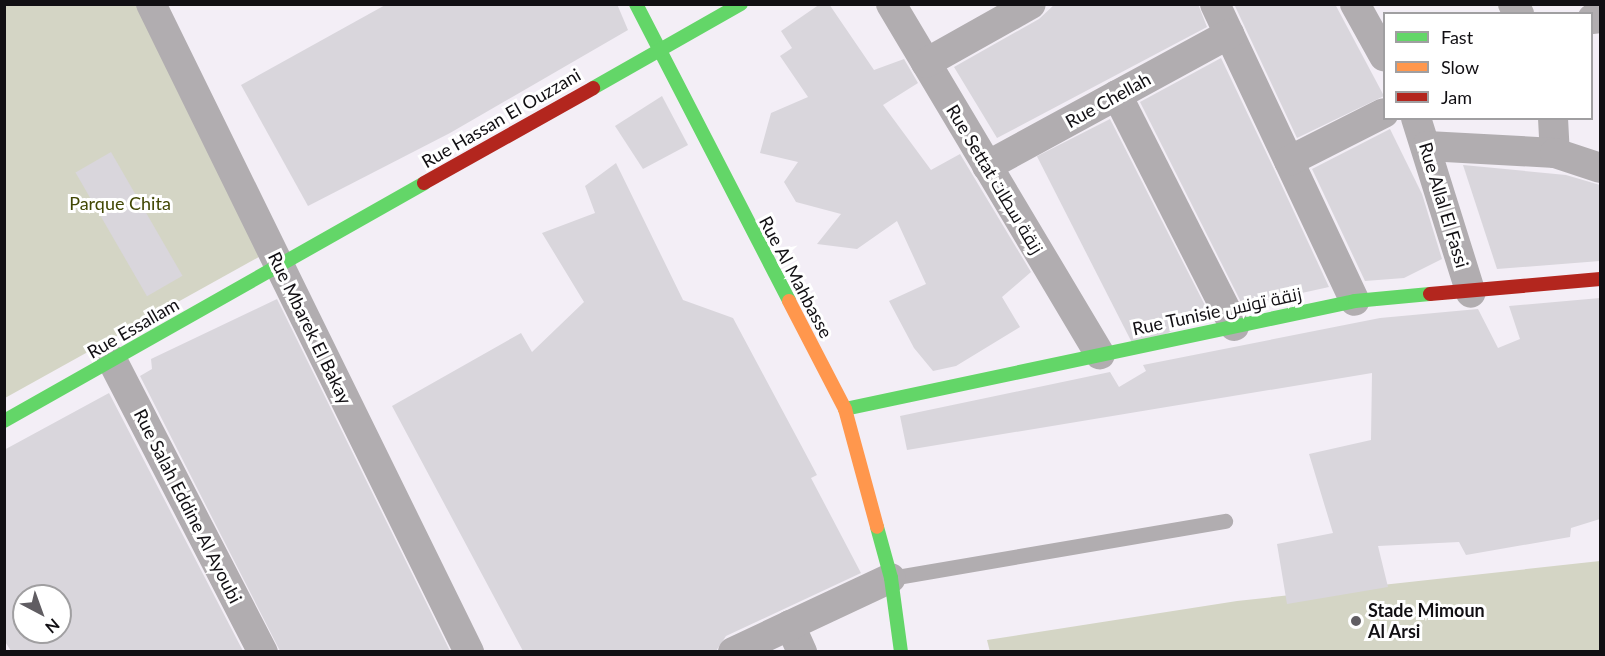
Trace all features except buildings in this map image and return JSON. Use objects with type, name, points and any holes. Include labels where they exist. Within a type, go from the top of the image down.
[{"type":"street","name":"Rue Mbarek El Bakay","points":[[151,4],[469,651]]},
{"type":"street","name":"Rue Al Mahbasse","points":[[636,4],[657,50],[844,409],[891,578],[901,651]]},
{"type":"street","name":"Rue Hassan El Ouzzani","points":[[280,265],[741,4]]},
{"type":"street","name":"Rue Settat زنقة سطات","points":[[891,4],[1100,354]]},
{"type":"street","points":[[926,63],[1030,4]]},
{"type":"street","points":[[1215,4],[1354,301]]},
{"type":"street","points":[[1355,4],[1383,54]]},
{"type":"street","name":"Rue Chellah","points":[[987,166],[1229,34]]},
{"type":"street","points":[[1117,95],[1234,326]]},
{"type":"street","points":[[1289,161],[1383,114]]},
{"type":"street","name":"Rue Allal El Fassi","points":[[1417,120],[1471,293]]},
{"type":"street","points":[[1553,120],[1555,153]]},
{"type":"street","points":[[1426,146],[1555,153],[1600,168]]},
{"type":"street","name":"Rue Essallam","points":[[4,422],[280,265]]},
{"type":"street","name":"Rue Tunisie زنقة تونس","points":[[844,409],[1354,301],[1471,293],[1600,279]]},
{"type":"street","name":"Rue Salah Eddine Al Ayoubi","points":[[112,360],[263,651]]},
{"type":"street","points":[[733,651],[891,578]]},
{"type":"street","points":[[790,625],[802,651]]},
{"type":"lane","points":[[891,578],[1225,521]]},
{"type":"green space","name":"Parque Chita","points":[[5,5],[148,5],[275,248],[5,398]]},
{"type":"green space","name":"Stade Mimoun Al Arsi","points":[[1600,561],[1600,651],[990,652],[987,640],[1237,601]]},
{"type":"traffic: fast","points":[[636,4],[789,301]]},
{"type":"traffic: fast","points":[[593,88],[741,4]]},
{"type":"traffic: fast","points":[[4,421],[424,183]]},
{"type":"traffic: fast","points":[[845,409],[1355,301],[1430,294]]},
{"type":"traffic: fast","points":[[877,527],[891,578],[901,652]]},
{"type":"traffic: slow","points":[[789,301],[845,409],[877,527]]},
{"type":"traffic: jam","points":[[424,183],[593,88]]},
{"type":"traffic: jam","points":[[1430,294],[1600,279]]},
{"type":"place","name":"Stade Mimoun Al Arsi","points":[[1356,621]]}]
